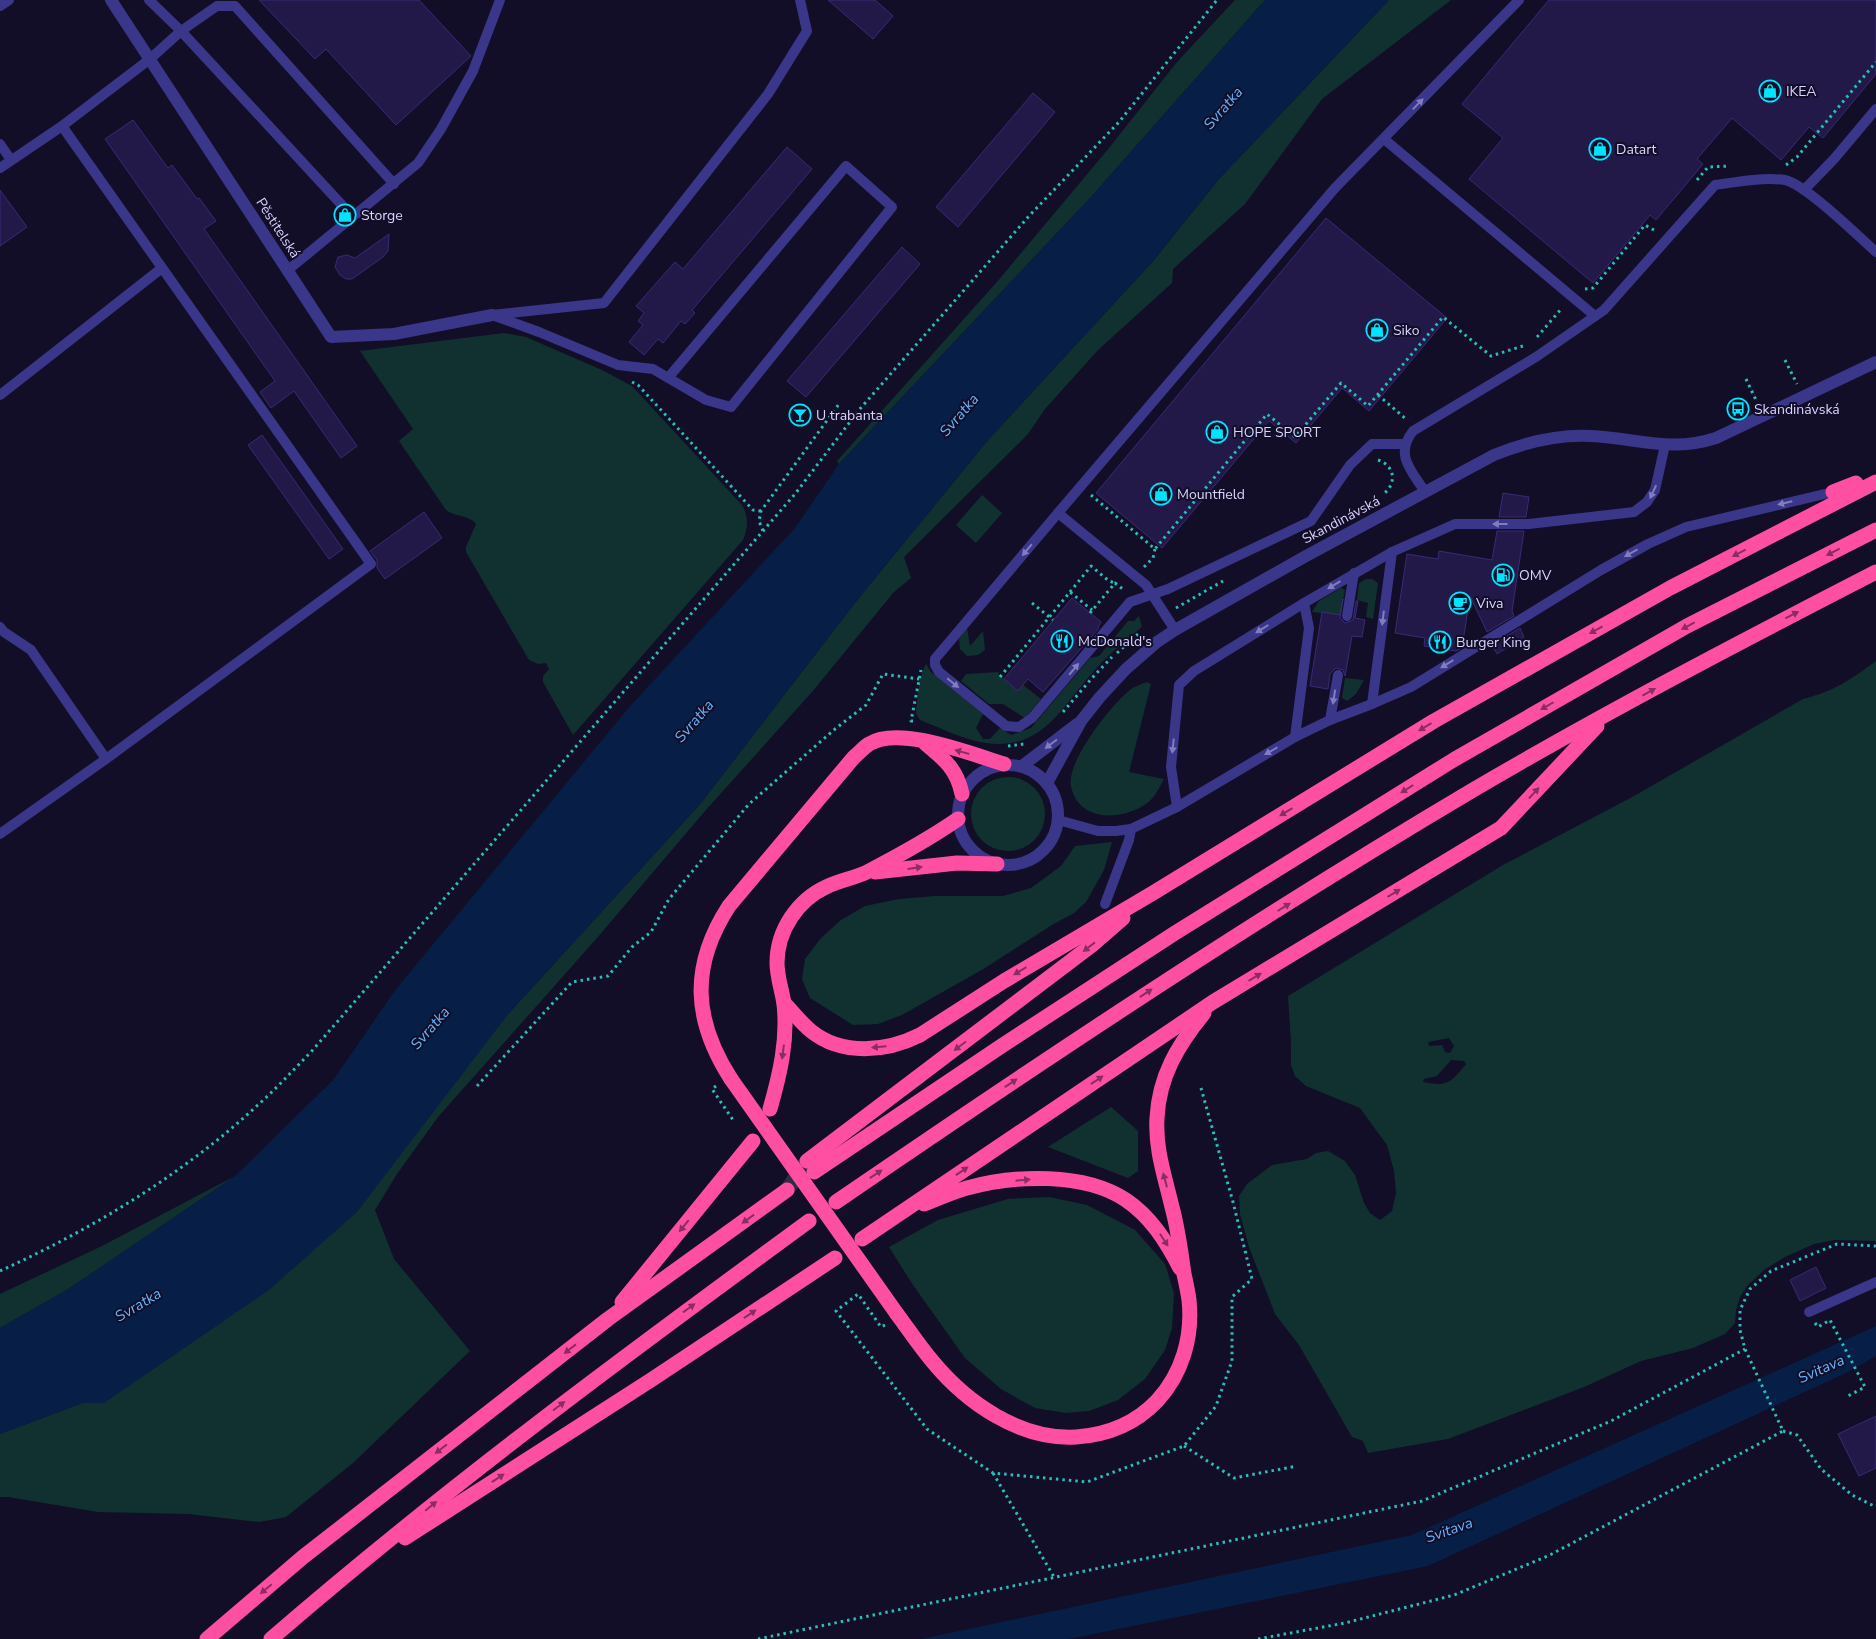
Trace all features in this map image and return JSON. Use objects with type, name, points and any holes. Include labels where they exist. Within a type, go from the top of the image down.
[{"type":"highway","points":[[1833,492],[1876,476]]},
{"type":"highway","points":[[784,1003],[811,1031],[830,1043],[851,1049],[885,1047],[906,1042],[1434,721],[1670,588],[1876,482]]},
{"type":"highway","points":[[1153,893],[1092,945],[811,1166],[1003,1045],[1175,933],[1455,759],[1687,626],[1876,530]]},
{"type":"highway","points":[[836,1202],[1021,1076],[1195,961],[1473,790],[1704,660],[1876,572]]},
{"type":"highway","points":[[862,1239],[1213,1002],[1501,828],[1606,716]]},
{"type":"highway","points":[[1004,764],[921,740],[886,738],[869,744],[854,758],[729,906],[714,930],[702,970],[701,1010],[711,1043],[720,1062],[891,1318],[952,1382],[994,1415],[1018,1427],[1065,1438],[1109,1432],[1132,1421],[1153,1405],[1166,1392],[1177,1373],[1186,1352],[1190,1327],[1189,1300],[1173,1208],[1159,1154],[1158,1109],[1161,1086],[1172,1058],[1185,1036],[1213,1002]]},
{"type":"highway","points":[[921,740],[951,766],[958,778],[962,794]]},
{"type":"highway","points":[[770,1109],[782,1063],[784,1044],[784,1003],[778,980],[777,961],[780,941],[787,923],[799,906],[810,896],[844,879],[866,872],[929,840],[958,819]]},
{"type":"highway","points":[[866,872],[957,863],[997,864]]},
{"type":"highway","points":[[608,1319],[753,1141]]},
{"type":"highway","points":[[878,1227],[916,1207],[967,1188],[1025,1180],[1064,1179],[1088,1184],[1111,1192],[1137,1209],[1166,1242],[1185,1279]]},
{"type":"highway","points":[[207,1639],[303,1557],[608,1319],[787,1190]]},
{"type":"highway","points":[[271,1639],[339,1580],[497,1453],[809,1221]]},
{"type":"highway","points":[[339,1580],[643,1385],[835,1258]]},
{"type":"street","name":"Pěstitelská","points":[[111,0],[332,337],[394,334],[492,315]]},
{"type":"street","name":"Skandinávská","points":[[1048,783],[1081,721],[1126,669],[1157,642],[1209,609],[1494,455],[1517,446],[1560,436],[1591,436],[1665,445],[1689,445],[1716,438],[1876,362]]},
{"type":"street","name":"Skandinávská","points":[[1022,766],[1081,721]]},
{"type":"street","points":[[1004,764],[1022,766],[1032,770],[1048,783],[1054,794],[1058,807],[1055,834],[1048,846],[1038,856],[1025,863],[1011,866],[997,864],[985,860],[974,853],[966,843],[960,832],[957,810],[962,794],[969,782],[979,773],[991,767],[1004,764]]},
{"type":"lane","points":[[0,6],[9,0]]},
{"type":"lane","points":[[149,0],[181,31],[352,216]]},
{"type":"lane","points":[[288,270],[418,163],[441,129],[473,71],[500,0]]},
{"type":"lane","points":[[492,315],[604,303],[768,94],[808,31],[800,0]]},
{"type":"lane","points":[[1405,444],[1372,444],[1350,465],[1311,521],[1168,589],[1130,602],[1032,718],[1019,727],[1006,726],[939,672],[934,662],[1080,486],[1335,188],[1519,0]]},
{"type":"lane","points":[[0,168],[62,126],[150,59],[181,31],[217,6],[235,6],[394,184]]},
{"type":"lane","points":[[1804,190],[1866,123],[1876,109]]},
{"type":"lane","points":[[0,834],[106,759],[371,564],[62,126]]},
{"type":"lane","points":[[1384,138],[1595,316]]},
{"type":"lane","points":[[0,144],[11,160]]},
{"type":"lane","points":[[492,315],[539,332],[618,365],[653,369],[668,378],[706,400],[731,407],[892,207],[846,166],[668,378]]},
{"type":"lane","points":[[1426,492],[1406,461],[1404,452],[1408,437],[1418,428],[1536,357],[1604,310],[1715,185],[1755,180],[1786,180],[1804,190],[1876,252]]},
{"type":"lane","points":[[0,394],[162,268]]},
{"type":"lane","points":[[1177,807],[1170,767],[1179,684],[1194,671],[1354,573],[1392,552],[1455,524],[1529,524],[1634,512],[1647,502],[1655,490],[1665,445]]},
{"type":"lane","points":[[1058,820],[1098,831],[1116,831],[1131,828],[1177,807],[1295,737],[1330,720],[1411,687],[1601,570],[1648,544],[1686,527],[1833,492]]},
{"type":"lane","points":[[1058,513],[1141,581],[1153,594],[1175,630]]},
{"type":"lane","points":[[1372,704],[1392,552]]},
{"type":"lane","points":[[1347,616],[1354,573]]},
{"type":"lane","points":[[1295,737],[1309,628],[1304,603]]},
{"type":"lane","points":[[0,627],[4,632],[31,650],[106,759]]},
{"type":"lane","points":[[1330,720],[1338,675]]},
{"type":"lane","points":[[1105,904],[1129,840],[1131,828]]},
{"type":"lane","points":[[1809,1312],[1876,1282]]},
{"type":"path","points":[[0,1271],[69,1238],[138,1198],[192,1159],[260,1103],[311,1052],[805,482],[859,410],[1029,216],[1120,122],[1217,0]]},
{"type":"path","points":[[1785,165],[1796,157],[1876,62]]},
{"type":"path","points":[[1696,181],[1708,167],[1737,166]]},
{"type":"path","points":[[1080,486],[1155,549],[1267,414],[1296,437],[1341,383],[1368,406],[1443,317],[1492,356],[1532,343],[1577,290],[1592,288],[1646,225],[1654,231],[1660,224]]},
{"type":"path","points":[[626,379],[638,385],[753,510],[761,511]]},
{"type":"path","points":[[1746,379],[1756,400]]},
{"type":"path","points":[[1378,394],[1418,428]]},
{"type":"path","points":[[763,531],[759,521],[761,511],[839,404]]},
{"type":"path","points":[[1372,461],[1378,460],[1388,465],[1394,478],[1392,485],[1386,492],[1376,499]]},
{"type":"path","points":[[1000,677],[1051,618],[1091,566],[1109,581],[1115,583]]},
{"type":"path","points":[[1058,718],[1092,678],[1129,642],[1165,615],[1230,577]]},
{"type":"path","points":[[1070,592],[1092,610]]},
{"type":"path","points":[[1032,603],[1051,618]]},
{"type":"path","points":[[920,723],[911,721],[919,679],[923,665],[926,662],[934,662]]},
{"type":"path","points":[[477,1086],[572,982],[608,976],[632,947],[651,932],[669,899],[749,804],[835,729],[866,705],[883,674],[919,679]]},
{"type":"path","points":[[1004,746],[1027,743]]},
{"type":"path","points":[[1201,1088],[1233,1202],[1252,1279],[1232,1297],[1232,1361],[1216,1406],[1184,1446],[1234,1478],[1297,1466]]},
{"type":"path","points":[[712,1089],[733,1120]]},
{"type":"path","points":[[1783,1431],[1745,1349],[1740,1330],[1740,1310],[1750,1289],[1771,1271],[1837,1244],[1876,1246]]},
{"type":"path","points":[[858,1294],[881,1327]]},
{"type":"path","points":[[891,1318],[892,1331]]},
{"type":"path","points":[[1830,1320],[1865,1387],[1846,1397]]},
{"type":"path","points":[[758,1639],[1422,1501],[1611,1421],[1745,1349]]},
{"type":"path","points":[[1258,1639],[1345,1622],[1454,1595],[1548,1556],[1783,1431],[1797,1434],[1821,1470],[1852,1495],[1876,1507]]},
{"type":"path","points":[[993,1472],[1054,1577]]},
{"type":"green space","points":[[1235,0],[1265,0],[1091,197],[839,464],[837,461],[996,283],[1109,148],[1177,62]]},
{"type":"green space","points":[[1389,0],[1451,0],[1322,99],[1245,204],[1173,269],[1172,283],[1098,350],[1045,409],[1028,434],[904,557],[911,578],[894,592],[812,692],[705,811],[597,938],[438,1117],[397,1174],[375,1210],[394,1259],[470,1351],[353,1463],[286,1517],[259,1522],[189,1514],[98,1512],[0,1497],[0,1434],[82,1403],[104,1403],[509,1013],[701,803],[858,599],[989,439],[1154,260],[1219,179]]},
{"type":"green space","points":[[504,333],[526,337],[602,370],[632,386],[742,505],[747,518],[747,527],[743,540],[573,735],[543,682],[543,676],[549,669],[546,663],[538,664],[529,660],[466,552],[466,547],[476,524],[470,519],[446,510],[399,441],[413,429],[360,351]]},
{"type":"green space","points":[[982,495],[1002,513],[976,543],[956,525]]},
{"type":"green space","points":[[1366,579],[1372,579],[1378,583],[1373,619],[1366,617],[1368,603],[1357,600],[1359,583]]},
{"type":"green space","points":[[1341,588],[1345,590],[1340,615],[1312,612],[1319,601]]},
{"type":"green space","points":[[1139,616],[1142,627],[1099,665],[1049,724],[1037,733],[1022,740],[1006,744],[986,743],[961,737],[920,720],[916,713],[920,681],[926,664],[931,672],[983,714],[976,728],[983,739],[990,739],[1000,728],[1011,735],[1031,728],[1090,658],[1099,656],[1128,621],[1134,621]]},
{"type":"green space","points":[[967,627],[970,646],[983,631],[985,650],[978,655],[967,656],[960,649],[959,639]]},
{"type":"green space","points":[[1876,661],[1876,1241],[1835,1240],[1814,1244],[1785,1257],[1764,1270],[1747,1286],[1740,1297],[1735,1323],[1725,1334],[1693,1348],[1641,1361],[1584,1387],[1448,1439],[1368,1453],[1363,1441],[1352,1437],[1299,1345],[1275,1314],[1249,1247],[1240,1214],[1239,1196],[1247,1184],[1272,1165],[1307,1159],[1316,1153],[1328,1151],[1345,1161],[1355,1175],[1364,1203],[1370,1213],[1380,1220],[1392,1211],[1396,1193],[1394,1171],[1387,1145],[1360,1108],[1306,1086],[1295,1076],[1291,1065],[1288,996],[1503,865],[1634,796],[1803,699],[1833,688],[1850,679]],"holes":[[[1449,1038],[1454,1046],[1450,1053],[1445,1052],[1442,1045],[1429,1046],[1428,1042]],[[1451,1060],[1464,1061],[1466,1064],[1456,1076],[1443,1084],[1423,1082],[1424,1079],[1437,1076]]]},
{"type":"green space","points":[[999,672],[998,674],[1018,691],[1023,685],[1041,699],[1025,718],[1003,704],[989,704],[961,681],[966,674]]},
{"type":"green space","points":[[1345,678],[1364,680],[1356,694],[1347,701],[1342,698]]},
{"type":"green space","points":[[1147,682],[1151,684],[1129,772],[1164,779],[1152,799],[1136,810],[1113,815],[1091,812],[1075,798],[1071,786],[1071,776],[1075,763],[1082,749],[1112,708],[1130,690]]},
{"type":"green space","points":[[1008,777],[1022,780],[1034,788],[1042,800],[1045,814],[1042,828],[1034,840],[1022,848],[1008,851],[994,848],[982,840],[974,828],[971,814],[974,800],[982,788],[994,780]]},
{"type":"green space","points":[[1112,842],[1104,870],[1086,902],[1074,913],[985,968],[902,1015],[878,1024],[853,1025],[810,998],[802,979],[805,959],[821,938],[841,920],[865,906],[899,899],[935,896],[1003,896],[1031,888],[1061,866],[1075,846]]},
{"type":"green space","points":[[1111,1107],[1138,1131],[1138,1171],[1128,1178],[1048,1147]]},
{"type":"green space","points":[[235,1176],[70,1288],[0,1328],[0,1294],[102,1246]]},
{"type":"green space","points":[[1049,1197],[1087,1205],[1135,1230],[1165,1264],[1174,1293],[1172,1328],[1165,1350],[1145,1379],[1118,1400],[1089,1411],[1066,1413],[1035,1408],[1001,1389],[965,1358],[913,1285],[889,1247],[938,1220],[1008,1199]]},
{"type":"water","name":"Svratka","points":[[1265,0],[1389,0],[1219,179],[1154,260],[989,439],[858,599],[701,803],[509,1013],[357,1212],[269,1290],[104,1403],[82,1403],[0,1434],[0,1328],[70,1288],[235,1176],[334,1079],[396,989],[631,705],[795,528],[839,464],[1091,197]]},
{"type":"water","name":"Svitava","points":[[1876,1326],[1876,1356],[1848,1372],[1428,1566],[1069,1639],[921,1639],[1412,1535]]},
{"type":"building","points":[[259,0],[419,0],[471,56],[396,125],[326,49],[315,59]]},
{"type":"building","points":[[828,0],[875,0],[893,16],[873,39]]},
{"type":"building","name":"Datart","points":[[1549,0],[1876,0],[1876,74],[1823,138],[1809,127],[1781,160],[1732,118],[1697,159],[1703,164],[1656,220],[1650,215],[1593,283],[1469,179],[1503,138],[1462,104]]},
{"type":"building","points":[[1033,93],[1055,112],[958,227],[936,207]]},
{"type":"building","points":[[133,120],[168,168],[172,165],[216,221],[204,229],[357,446],[341,458],[294,391],[271,408],[260,392],[275,381],[105,139]]},
{"type":"building","points":[[787,147],[812,169],[692,310],[695,313],[685,324],[681,321],[663,343],[658,339],[644,355],[629,342],[643,325],[638,321],[644,313],[636,306],[675,262],[683,269]]},
{"type":"building","points":[[0,190],[27,227],[0,246]]},
{"type":"building","points":[[1326,218],[1447,318],[1369,411],[1342,388],[1296,443],[1269,421],[1162,548],[1096,493]]},
{"type":"building","points":[[389,234],[388,251],[383,257],[352,279],[346,279],[340,275],[335,267],[338,257],[347,255],[355,258]]},
{"type":"building","points":[[902,247],[920,264],[806,397],[787,381]]},
{"type":"building","points":[[262,435],[343,549],[329,559],[248,445]]},
{"type":"building","points":[[1503,493],[1529,497],[1526,517],[1499,517]]},
{"type":"building","points":[[424,512],[442,538],[385,579],[377,568],[377,560],[370,551]]},
{"type":"building","points":[[1497,531],[1524,531],[1512,611],[1514,616],[1487,632],[1470,596],[1462,648],[1456,651],[1424,646],[1425,638],[1395,633],[1407,554],[1438,559],[1439,551],[1492,560]]},
{"type":"building","name":"McDonald's","points":[[1072,598],[1101,622],[1099,628],[1043,692],[1028,679],[1018,691],[1004,679]]},
{"type":"building","points":[[1343,599],[1340,618],[1345,623],[1353,620],[1356,601],[1358,601],[1355,618],[1365,620],[1362,637],[1352,636],[1345,676],[1343,670],[1336,668],[1330,674],[1328,689],[1310,686],[1322,612],[1340,615]]},
{"type":"building","points":[[1520,628],[1524,637],[1497,654],[1492,645]]},
{"type":"building","points":[[1816,1267],[1826,1288],[1800,1301],[1790,1280]]},
{"type":"building","points":[[1876,1416],[1876,1468],[1859,1476],[1838,1434]]},
{"type":"tunnel","points":[[787,1190],[807,1161]]},
{"type":"place","name":"IKEA","points":[[1770,91]]},
{"type":"place","name":"Datart","points":[[1600,149]]},
{"type":"place","name":"Storge","points":[[345,215]]},
{"type":"place","name":"Siko","points":[[1377,330]]},
{"type":"place","name":"Skandinávská","points":[[1738,409]]},
{"type":"place","name":"U trabanta","points":[[800,415]]},
{"type":"place","name":"HOPE SPORT","points":[[1217,432]]},
{"type":"place","name":"Mountfield","points":[[1161,494]]},
{"type":"place","name":"OMV","points":[[1503,575]]},
{"type":"place","name":"Viva","points":[[1460,603]]},
{"type":"place","name":"McDonald's","points":[[1062,641]]},
{"type":"place","name":"Burger King","points":[[1440,642]]}]
